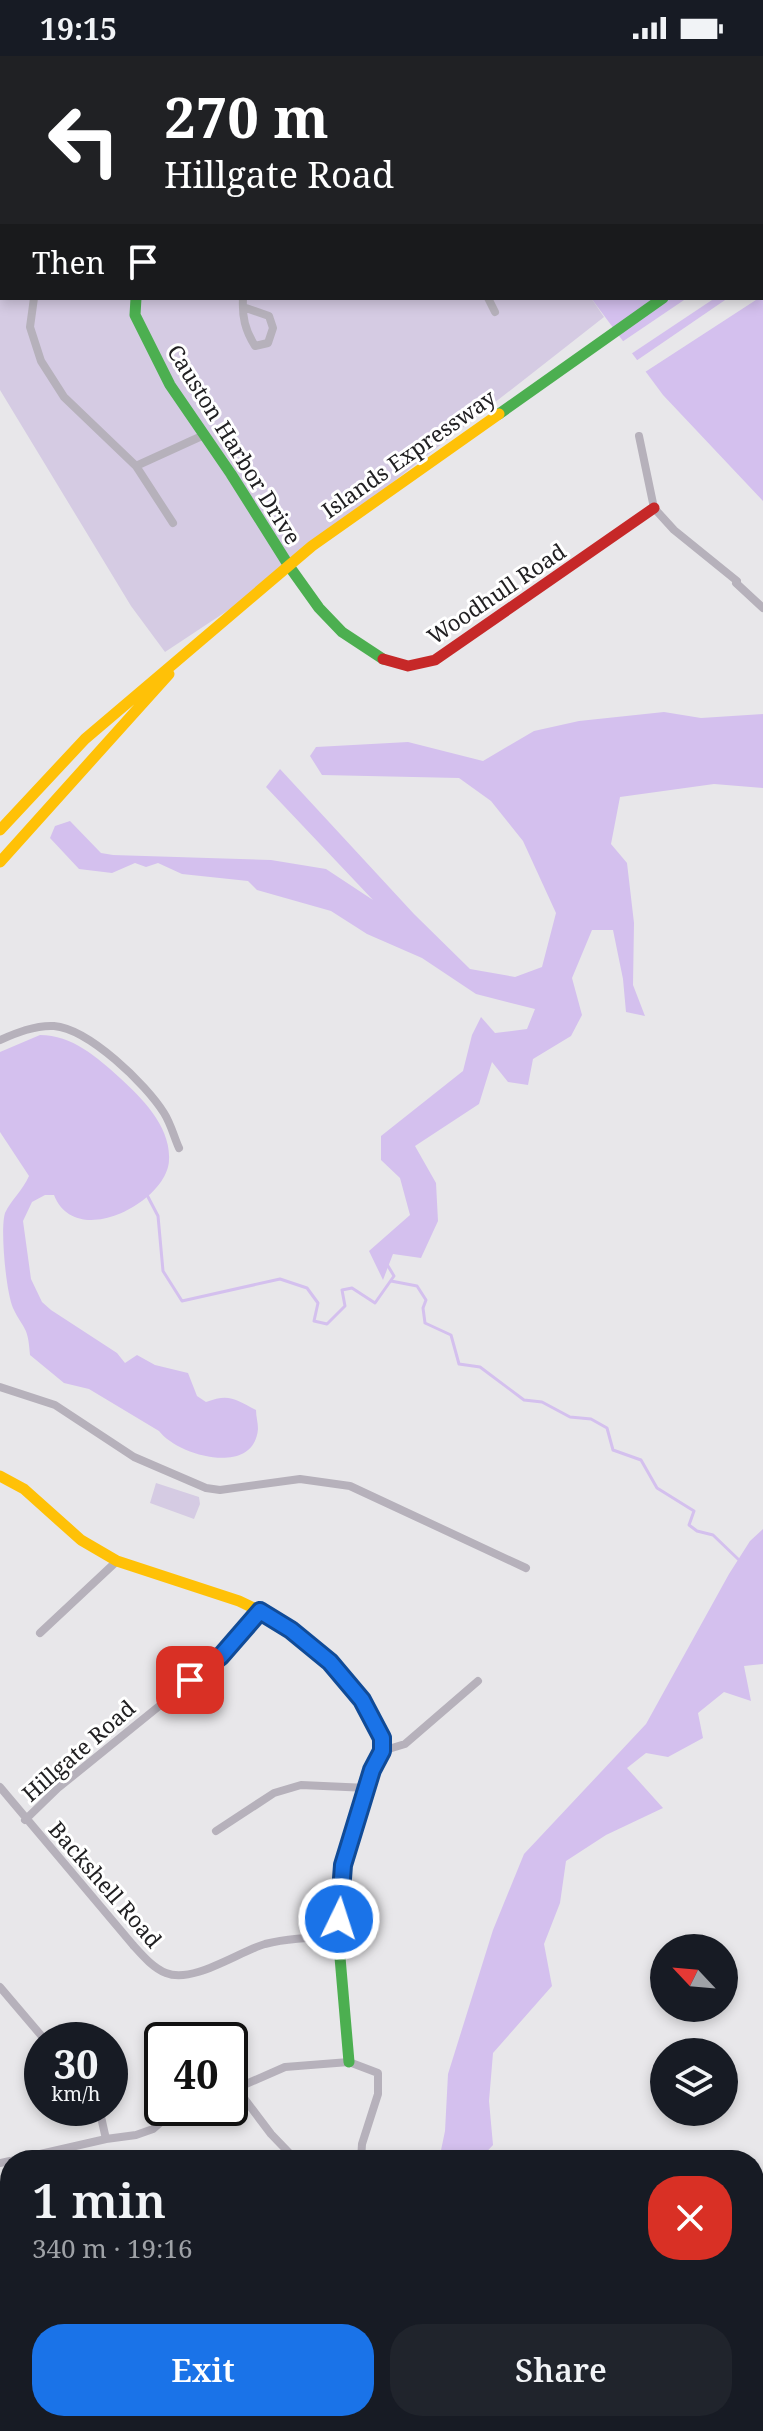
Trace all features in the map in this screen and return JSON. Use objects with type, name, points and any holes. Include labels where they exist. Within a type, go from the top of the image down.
[{"type":"street","points":[[34,300],[30,327],[40,359],[64,397],[136,466],[173,523]]},
{"type":"street","name":"Causton Harbor Drive","points":[[136,300],[135,315],[170,385],[289,566]]},
{"type":"street","points":[[489,300],[495,312]]},
{"type":"street","name":"Islands Expressway","points":[[0,830],[85,739],[289,566],[413,473],[660,300]]},
{"type":"street","points":[[243,302],[269,316],[273,328],[268,343],[255,346],[245,331],[243,302]]},
{"type":"street","points":[[136,466],[204,435]]},
{"type":"street","points":[[639,436],[654,508],[674,530],[737,581],[763,608]]},
{"type":"street","name":"Woodhull Road","points":[[289,566],[319,608],[342,632],[385,660],[408,666],[435,660],[654,508]]},
{"type":"street","name":"Islands Expressway","points":[[0,862],[159,687],[186,653]]},
{"type":"street","points":[[0,1040],[38,1027],[54,1026],[80,1034],[115,1061],[151,1096],[166,1115],[179,1148]]},
{"type":"street","points":[[0,1387],[55,1405],[134,1457],[206,1488],[220,1490],[286,1479],[339,1483],[526,1568]]},
{"type":"street","points":[[0,1476],[24,1489],[88,1545],[117,1561],[260,1611],[291,1630],[346,1679],[372,1718],[382,1738],[382,1751],[372,1770],[343,1865],[338,1937],[349,2062]]},
{"type":"street","points":[[40,1633],[117,1561]]},
{"type":"street","name":"Hillgate Road","points":[[25,1820],[66,1781],[221,1656],[260,1611]]},
{"type":"street","points":[[382,1751],[405,1744],[478,1681]]},
{"type":"street","points":[[216,1831],[274,1793],[301,1785],[368,1788]]},
{"type":"street","name":"Backshell Road","points":[[0,1787],[133,1945],[149,1962],[167,1974],[184,1975],[206,1970],[246,1950],[298,1937],[338,1937]]},
{"type":"street","points":[[0,1987],[30,2022]]},
{"type":"street","points":[[248,2084],[285,2067],[349,2062],[378,2073],[378,2094],[362,2150]]},
{"type":"street","points":[[248,2107],[286,2150]]},
{"type":"street","points":[[103,2126],[106,2139]]},
{"type":"street","points":[[57,2150],[136,2135],[156,2126]]},
{"type":"shaded area","points":[[0,300],[592,300],[604,317],[236,605],[165,652],[131,606],[0,390]]},
{"type":"shaded area","points":[[592,300],[763,300],[763,501],[663,395]]},
{"type":"shaded area","points":[[664,712],[701,718],[763,714],[763,788],[714,784],[620,797],[611,844],[627,863],[634,923],[633,985],[645,1016],[626,1012],[613,930],[592,930],[572,978],[582,1015],[571,1036],[533,1059],[528,1085],[508,1082],[492,1062],[479,1104],[415,1146],[436,1183],[438,1221],[421,1258],[393,1254],[383,1280],[369,1251],[410,1215],[400,1178],[381,1160],[381,1136],[463,1071],[472,1035],[481,1017],[495,1033],[527,1029],[535,1009],[476,994],[422,958],[367,934],[331,911],[257,890],[248,881],[182,874],[158,863],[146,867],[135,863],[112,873],[79,869],[50,838],[55,826],[70,821],[101,853],[113,855],[271,860],[326,869],[373,900],[266,787],[280,769],[414,914],[470,969],[515,977],[542,967],[556,913],[523,841],[491,801],[459,778],[322,775],[310,756],[316,747],[408,742],[483,761],[534,731],[579,721]]},
{"type":"shaded area","points":[[40,1035],[73,1043],[102,1062],[129,1086],[160,1125],[169,1160],[165,1176],[154,1191],[119,1214],[100,1219],[81,1219],[65,1211],[54,1195],[45,1195],[32,1202],[23,1221],[31,1279],[42,1302],[117,1353],[125,1363],[137,1355],[155,1365],[188,1373],[197,1396],[206,1402],[232,1398],[256,1410],[258,1429],[253,1444],[244,1453],[214,1457],[182,1448],[89,1389],[64,1383],[30,1355],[27,1333],[10,1300],[3,1232],[5,1213],[29,1176],[0,1132],[0,1052]]},
{"type":"shaded area","points":[[156,1483],[199,1497],[200,1504],[194,1519],[150,1503]]},
{"type":"shaded area","points":[[763,1529],[763,1664],[744,1666],[751,1701],[724,1692],[698,1713],[703,1738],[668,1757],[646,1753],[627,1768],[663,1808],[606,1835],[566,1861],[560,1903],[544,1944],[552,1986],[493,2053],[489,2101],[493,2145],[488,2150],[441,2150],[448,2074],[493,1930],[524,1854],[646,1724],[750,1541]]},
{"type":"pier","points":[[684,300],[712,300],[628,356],[619,344]]},
{"type":"pier","points":[[725,300],[756,300],[642,374],[633,363]]},
{"type":"waterway","points":[[147,1195],[158,1216],[163,1271],[182,1301],[280,1279],[307,1288],[318,1303],[314,1321],[327,1324],[345,1306],[342,1290],[352,1288],[375,1303],[394,1276],[388,1266]]},
{"type":"waterway","points":[[391,1281],[417,1286],[426,1300],[423,1308],[425,1323],[451,1335],[459,1364],[480,1367],[524,1400],[542,1402],[570,1417],[591,1419],[607,1428],[613,1450],[641,1460],[657,1488],[694,1511],[689,1525],[697,1531],[713,1535],[738,1559]]},
{"type":"traffic: fast","points":[[136,300],[135,315],[170,385],[289,566],[319,608],[342,632],[383,659]]},
{"type":"traffic: fast","points":[[499,414],[660,300]]},
{"type":"traffic: fast","points":[[338,1934],[349,2062]]},
{"type":"traffic: slow","points":[[0,830],[85,739],[312,546],[499,414]]},
{"type":"traffic: slow","points":[[0,862],[169,674]]},
{"type":"traffic: slow","points":[[0,1476],[24,1489],[81,1540],[117,1561],[239,1601],[264,1613],[291,1630],[330,1662],[362,1700],[382,1738],[382,1751],[372,1770],[343,1865],[338,1934]]},
{"type":"traffic: jam","points":[[383,659],[408,666],[435,660],[654,508]]},
{"type":"route","points":[[190,1680],[221,1656],[260,1611],[291,1630],[330,1662],[362,1700],[382,1738],[382,1751],[372,1770],[343,1865],[339,1919]]}]
